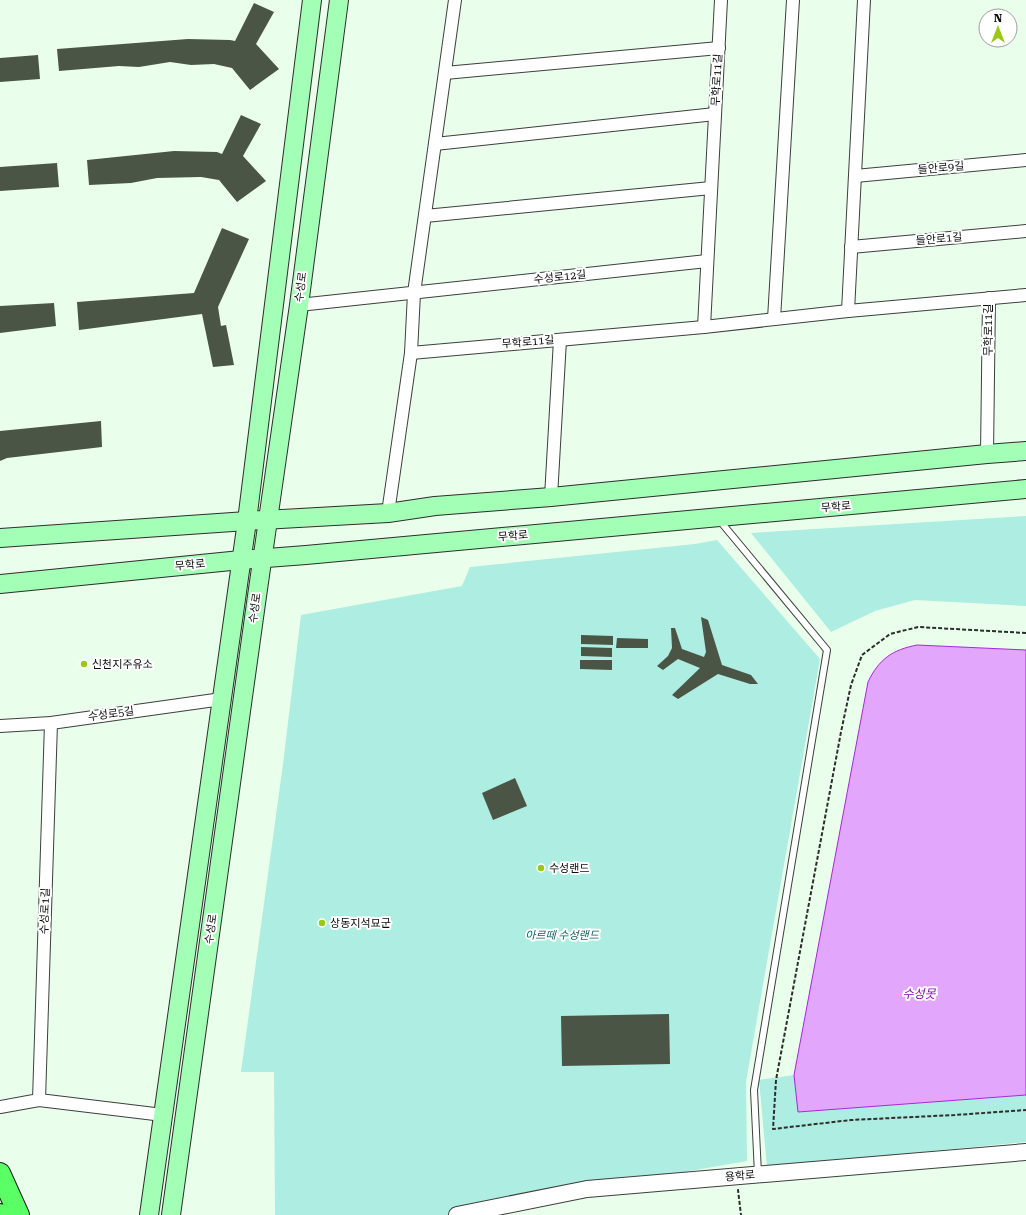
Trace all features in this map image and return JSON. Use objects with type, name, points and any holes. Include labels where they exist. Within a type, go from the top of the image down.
[{"type":"main road","name":"수성로","points":[[149,1215],[241,560],[312,0]]},
{"type":"main road","name":"수성로","points":[[171,1215],[262,559],[299,305],[339,0]]},
{"type":"main road","points":[[3,538],[268,519],[388,513],[435,506],[551,497],[1026,451]]},
{"type":"main road","name":"무학로","points":[[0,584],[241,560],[1026,489]]},
{"type":"main road","points":[[0,1173],[19,1215]]},
{"type":"street","points":[[388,513],[411,353],[414,293],[454,0]]},
{"type":"street","name":"무학로11길","points":[[704,327],[721,0]]},
{"type":"street","points":[[774,319],[793,0]]},
{"type":"street","points":[[848,311],[864,0]]},
{"type":"street","points":[[445,73],[719,48]]},
{"type":"street","points":[[435,144],[715,114]]},
{"type":"street","name":"들안로9길","points":[[855,176],[1026,160]]},
{"type":"street","points":[[425,216],[711,188]]},
{"type":"street","name":"들안로1길","points":[[851,247],[1026,231]]},
{"type":"street","name":"수성로12길","points":[[299,305],[707,261]]},
{"type":"street","points":[[989,298],[1026,295]]},
{"type":"street","name":"무학로11길","points":[[411,353],[704,327],[848,311],[989,298],[987,454]]},
{"type":"street","points":[[551,497],[560,340]]},
{"type":"street","name":"수성로5길","points":[[0,726],[51,723],[222,699]]},
{"type":"street","name":"수성로1길","points":[[39,1100],[51,723]]},
{"type":"street","points":[[0,1107],[39,1100],[163,1115]]},
{"type":"street","name":"용학로","points":[[457,1215],[587,1189],[1026,1152]]},
{"type":"lane","points":[[717,518],[827,650],[754,1090],[758,1174]]},
{"type":"path","points":[[1026,633],[918,627],[890,634],[862,655],[851,685],[838,748],[777,1076],[774,1129],[852,1120],[1026,1110]]},
{"type":"path","points":[[742,1215],[738,1190],[745,1190]]},
{"type":"green space","points":[[1026,516],[1026,606],[915,600],[875,611],[831,632],[751,533]]},
{"type":"green space","name":"아르떼 수성랜드","points":[[717,540],[820,659],[746,1082],[747,1161],[587,1189],[455,1215],[275,1215],[274,1072],[241,1072],[283,764],[301,615],[462,586],[470,567],[695,544]]},
{"type":"green space","points":[[794,1075],[798,1112],[1026,1095],[1026,1142],[767,1167],[759,1080]]},
{"type":"water","name":"수성못","points":[[917,645],[1026,650],[1026,1095],[798,1112],[794,1075],[868,682],[877,667],[887,657],[900,650]]},
{"type":"building","points":[[254,3],[274,12],[256,44],[279,69],[250,90],[232,68],[214,64],[191,65],[170,62],[139,67],[119,66],[59,71],[57,49],[188,39],[235,41]]},
{"type":"building","points":[[38,55],[40,79],[0,82],[0,58]]},
{"type":"building","points":[[241,115],[261,124],[243,156],[266,181],[237,202],[219,180],[201,177],[157,178],[131,183],[89,185],[87,160],[174,151],[217,152],[222,154]]},
{"type":"building","points":[[57,163],[59,187],[0,191],[0,167]]},
{"type":"building","points":[[222,228],[249,239],[218,307],[221,326],[226,325],[234,365],[213,367],[202,314],[79,330],[77,302],[194,293]]},
{"type":"building","points":[[54,303],[56,326],[0,333],[0,306]]},
{"type":"building","points":[[101,421],[102,447],[7,458],[0,461],[0,431]]},
{"type":"building","points":[[701,617],[708,620],[722,665],[751,675],[758,684],[750,684],[718,674],[678,699],[672,695],[700,668],[678,659],[663,670],[657,666],[668,656],[672,648],[671,628],[675,628],[682,649],[704,657],[706,652]]},
{"type":"building","points":[[581,635],[613,636],[613,645],[581,644]]},
{"type":"building","points":[[617,638],[648,639],[648,648],[616,648]]},
{"type":"building","points":[[581,647],[612,648],[612,657],[581,656]]},
{"type":"building","points":[[580,660],[612,660],[612,670],[580,669]]},
{"type":"building","points":[[515,778],[527,806],[493,820],[482,793]]},
{"type":"building","points":[[669,1014],[670,1064],[562,1066],[561,1016]]},
{"type":"place","name":"신천지주유소","points":[[84,664]]},
{"type":"place","name":"수성랜드","points":[[541,868]]},
{"type":"place","name":"상동지석묘군","points":[[322,923]]}]
